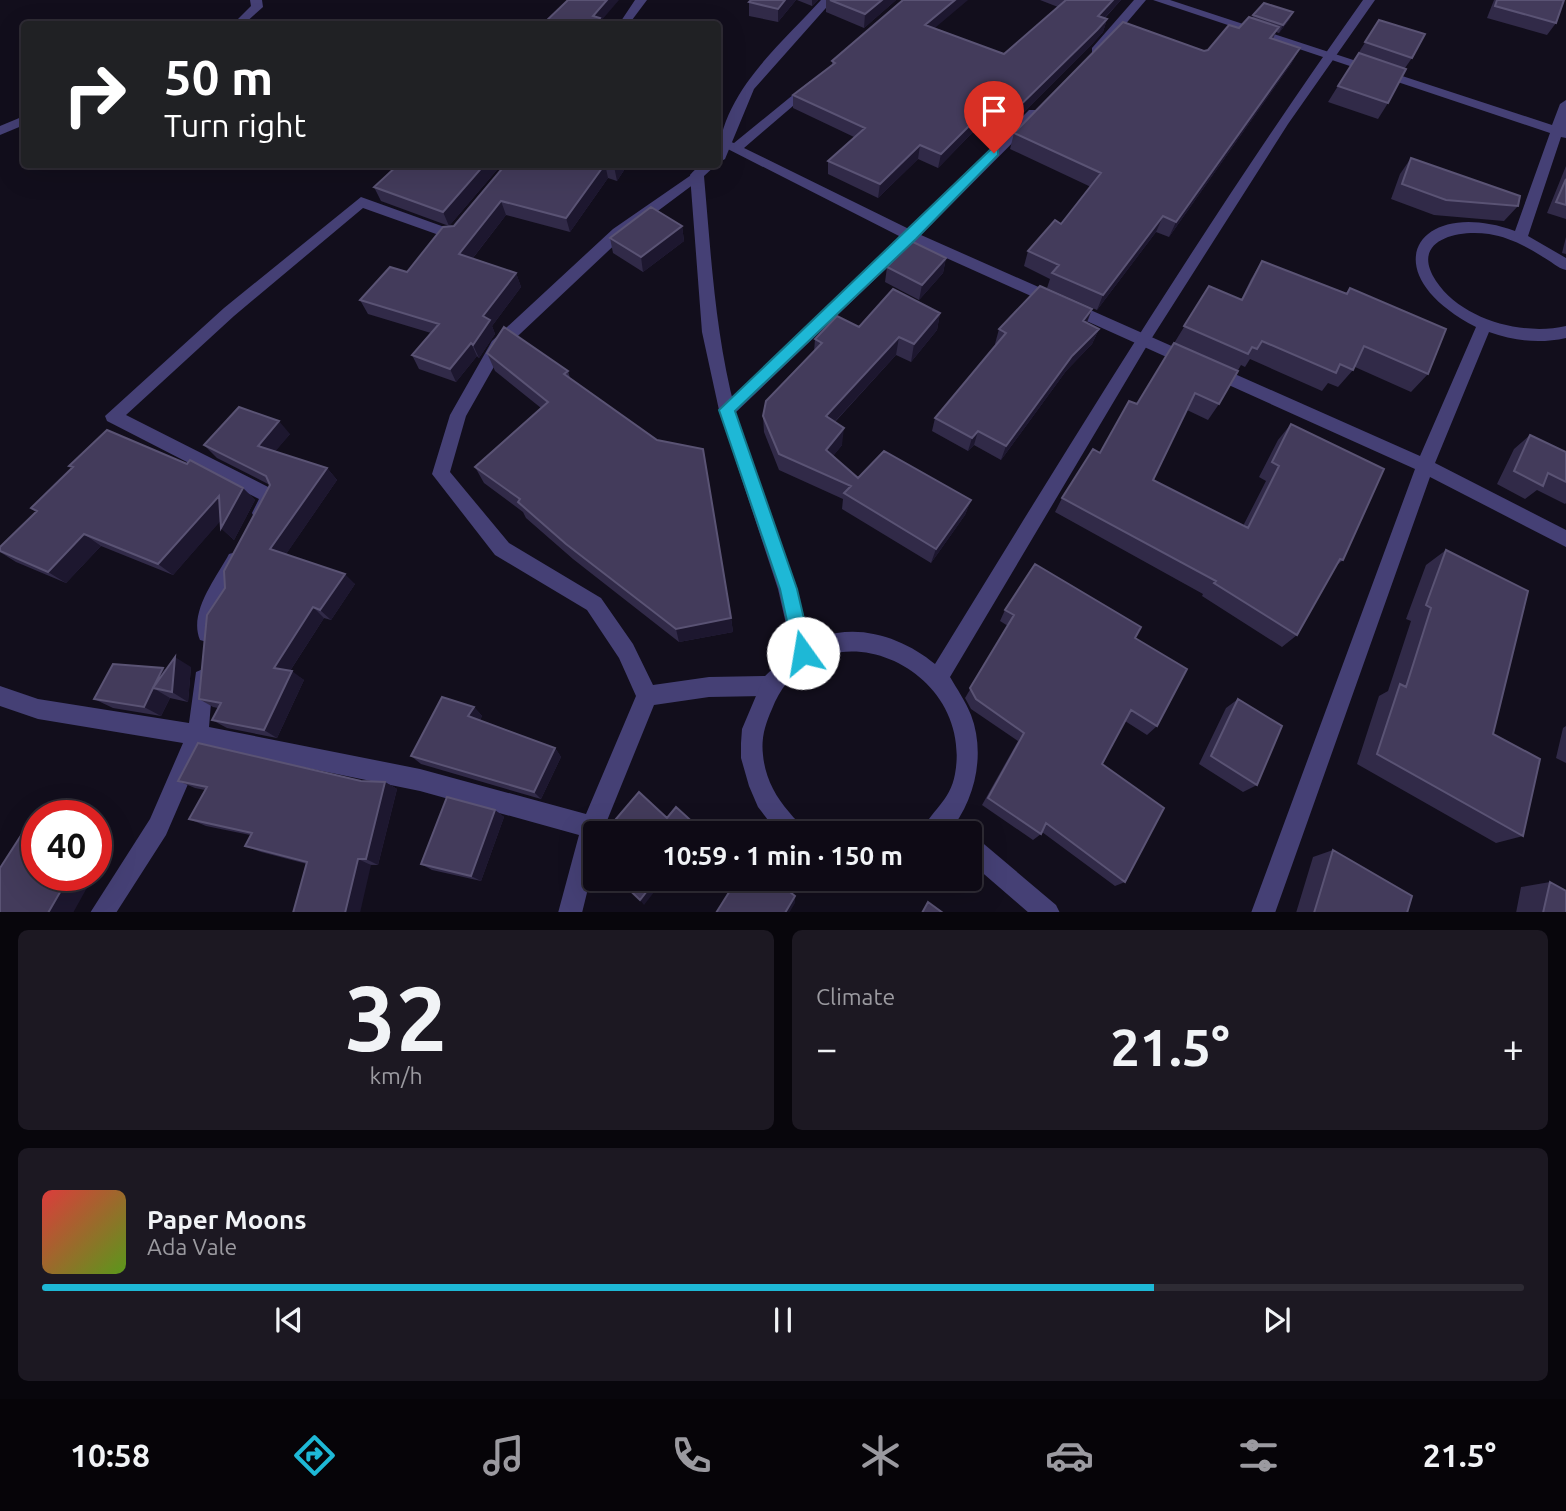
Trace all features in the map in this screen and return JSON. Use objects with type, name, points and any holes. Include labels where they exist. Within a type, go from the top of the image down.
[{"type":"street","points":[[241,21],[257,7],[256,0]]},
{"type":"street","points":[[627,21],[639,7],[641,0]]},
{"type":"street","points":[[730,146],[748,88],[827,0]]},
{"type":"street","points":[[1089,58],[1140,0]]},
{"type":"street","points":[[1159,0],[1560,133]]},
{"type":"street","points":[[938,678],[1142,340],[1275,134],[1369,0]]},
{"type":"street","points":[[721,156],[821,75]]},
{"type":"street","points":[[727,410],[911,236],[1043,104]]},
{"type":"street","points":[[1520,238],[1560,133],[1566,104]]},
{"type":"street","points":[[0,131],[21,121]]},
{"type":"street","points":[[730,146],[911,236],[1425,466],[1566,539]]},
{"type":"street","points":[[704,170],[710,332],[727,410],[788,589],[803,653]]},
{"type":"street","points":[[595,821],[647,696],[626,651],[594,604],[502,549],[441,474],[458,415],[498,345],[618,233],[704,170]]},
{"type":"street","points":[[102,912],[158,827],[198,735],[209,610],[270,496],[113,416],[229,312],[361,202],[453,235],[470,215]]},
{"type":"street","points":[[1566,265],[1545,249],[1520,238],[1482,229],[1447,230],[1431,238],[1422,251],[1422,268],[1432,286],[1450,304],[1504,331],[1534,336],[1566,332]]},
{"type":"street","points":[[1263,912],[1425,466],[1485,323]]},
{"type":"street","points":[[782,821],[772,811],[752,760],[751,734],[757,708],[768,686],[783,667],[803,653],[826,644],[849,640],[874,642],[897,649],[919,661],[938,678],[954,700],[964,724],[968,750],[966,777],[947,821]]},
{"type":"street","points":[[647,696],[709,687],[768,686]]},
{"type":"street","points":[[0,696],[38,709],[198,735],[420,780],[583,825]]},
{"type":"street","points":[[982,857],[1048,912]]},
{"type":"street","points":[[570,912],[583,862]]},
{"type":"building","points":[[568,0],[607,0],[593,16],[600,18],[598,21],[546,21]]},
{"type":"building","points":[[785,0],[778,9],[749,2]]},
{"type":"building","points":[[830,0],[882,0],[865,14]]},
{"type":"building","points":[[903,0],[955,0],[925,25],[1004,54],[1066,0],[1113,0],[1098,16],[1107,19],[997,128],[976,119],[941,154],[920,145],[880,184],[828,161],[865,128],[793,95],[835,63],[832,61]]},
{"type":"building","points":[[1497,0],[1564,0],[1556,23],[1495,6]]},
{"type":"building","points":[[1264,3],[1293,12],[1283,25],[1253,15]]},
{"type":"building","points":[[1249,17],[1279,27],[1270,38],[1300,48],[1176,222],[1163,216],[1103,295],[1052,273],[1059,265],[1028,251],[1055,220],[1061,224],[1101,173],[1014,133],[1123,22],[1204,51],[1208,50],[1229,25],[1239,28]]},
{"type":"building","points":[[1379,20],[1425,34],[1412,58],[1365,42]]},
{"type":"building","points":[[1359,53],[1406,69],[1388,103],[1338,86]]},
{"type":"building","points":[[1411,158],[1520,196],[1518,206],[1446,200],[1402,184]]},
{"type":"building","points":[[395,168],[482,168],[443,212],[374,187]]},
{"type":"building","points":[[503,168],[602,168],[566,218],[501,201],[459,254],[516,273],[483,316],[490,320],[473,345],[471,343],[450,369],[412,355],[439,324],[360,300],[390,267],[407,272],[443,227],[454,226]]},
{"type":"building","points":[[1566,179],[1566,205],[1556,202]]},
{"type":"building","points":[[651,207],[682,226],[641,257],[610,238]]},
{"type":"building","points":[[911,241],[946,258],[922,285],[887,267]]},
{"type":"building","points":[[1262,261],[1347,294],[1350,288],[1446,329],[1428,374],[1364,346],[1353,370],[1340,364],[1336,373],[1262,341],[1257,349],[1252,347],[1248,354],[1184,326],[1209,286],[1242,300]]},
{"type":"building","points":[[1040,286],[1092,309],[1083,321],[1099,329],[1072,356],[1006,446],[978,431],[972,438],[935,418],[1006,333],[999,329]]},
{"type":"building","points":[[893,289],[940,313],[914,344],[899,337],[826,416],[844,428],[826,450],[858,478],[884,451],[971,500],[936,549],[844,493],[851,486],[779,454],[763,416],[766,401],[822,343],[815,339],[837,316],[859,327]]},
{"type":"building","points":[[504,327],[568,371],[564,374],[657,440],[703,449],[731,618],[676,629],[566,544],[518,502],[520,499],[475,467],[548,402],[487,353]]},
{"type":"building","points":[[1174,343],[1238,371],[1219,404],[1195,393],[1153,480],[1248,528],[1279,466],[1272,462],[1291,424],[1384,469],[1343,560],[1340,559],[1297,635],[1214,583],[1216,581],[1062,498],[1093,449],[1100,453],[1129,401],[1137,404]]},
{"type":"building","points":[[239,407],[279,421],[258,446],[327,468],[270,549],[345,574],[320,610],[313,607],[274,668],[292,671],[264,730],[212,720],[221,703],[199,699],[207,615],[225,588],[224,571],[270,485],[266,476],[204,445]]},
{"type":"building","points":[[107,430],[187,464],[190,460],[243,488],[221,528],[219,496],[158,564],[84,534],[48,572],[0,551],[0,547],[37,511],[31,508]]},
{"type":"building","points":[[1530,435],[1566,452],[1566,482],[1548,473],[1543,486],[1514,471]]},
{"type":"building","points":[[1446,550],[1528,591],[1493,734],[1540,759],[1523,836],[1377,754],[1400,684],[1406,687],[1431,608],[1426,605]]},
{"type":"building","points":[[1035,564],[1141,627],[1135,638],[1187,669],[1157,726],[1131,710],[1102,764],[1164,808],[1125,882],[1046,823],[1041,834],[988,798],[1024,733],[976,699],[970,688],[1014,615],[1005,610]]},
{"type":"building","points":[[175,657],[172,692],[153,688]]},
{"type":"building","points":[[113,664],[163,668],[144,707],[94,699]]},
{"type":"building","points":[[442,697],[474,707],[468,716],[555,748],[534,792],[411,756]]},
{"type":"building","points":[[1238,699],[1282,726],[1257,785],[1211,756]]},
{"type":"building","points":[[198,743],[361,781],[385,782],[366,859],[358,859],[345,912],[293,912],[307,862],[245,846],[252,833],[189,819],[207,787],[178,781]]},
{"type":"building","points":[[639,792],[667,818],[676,807],[691,821],[614,821]]},
{"type":"building","points":[[447,797],[495,810],[471,876],[421,864]]},
{"type":"building","points":[[21,836],[21,891],[61,891],[49,912],[0,912],[0,868]]},
{"type":"building","points":[[1333,850],[1412,896],[1407,912],[1314,912]]},
{"type":"building","points":[[1550,882],[1566,891],[1566,912],[1543,912]]},
{"type":"building","points":[[631,891],[647,891],[640,900]]},
{"type":"building","points":[[730,891],[789,891],[795,896],[786,912],[717,912]]},
{"type":"building","points":[[928,902],[942,912],[923,912]]},
{"type":"route","points":[[803,653],[788,589],[727,410],[911,236],[994,153]]}]
